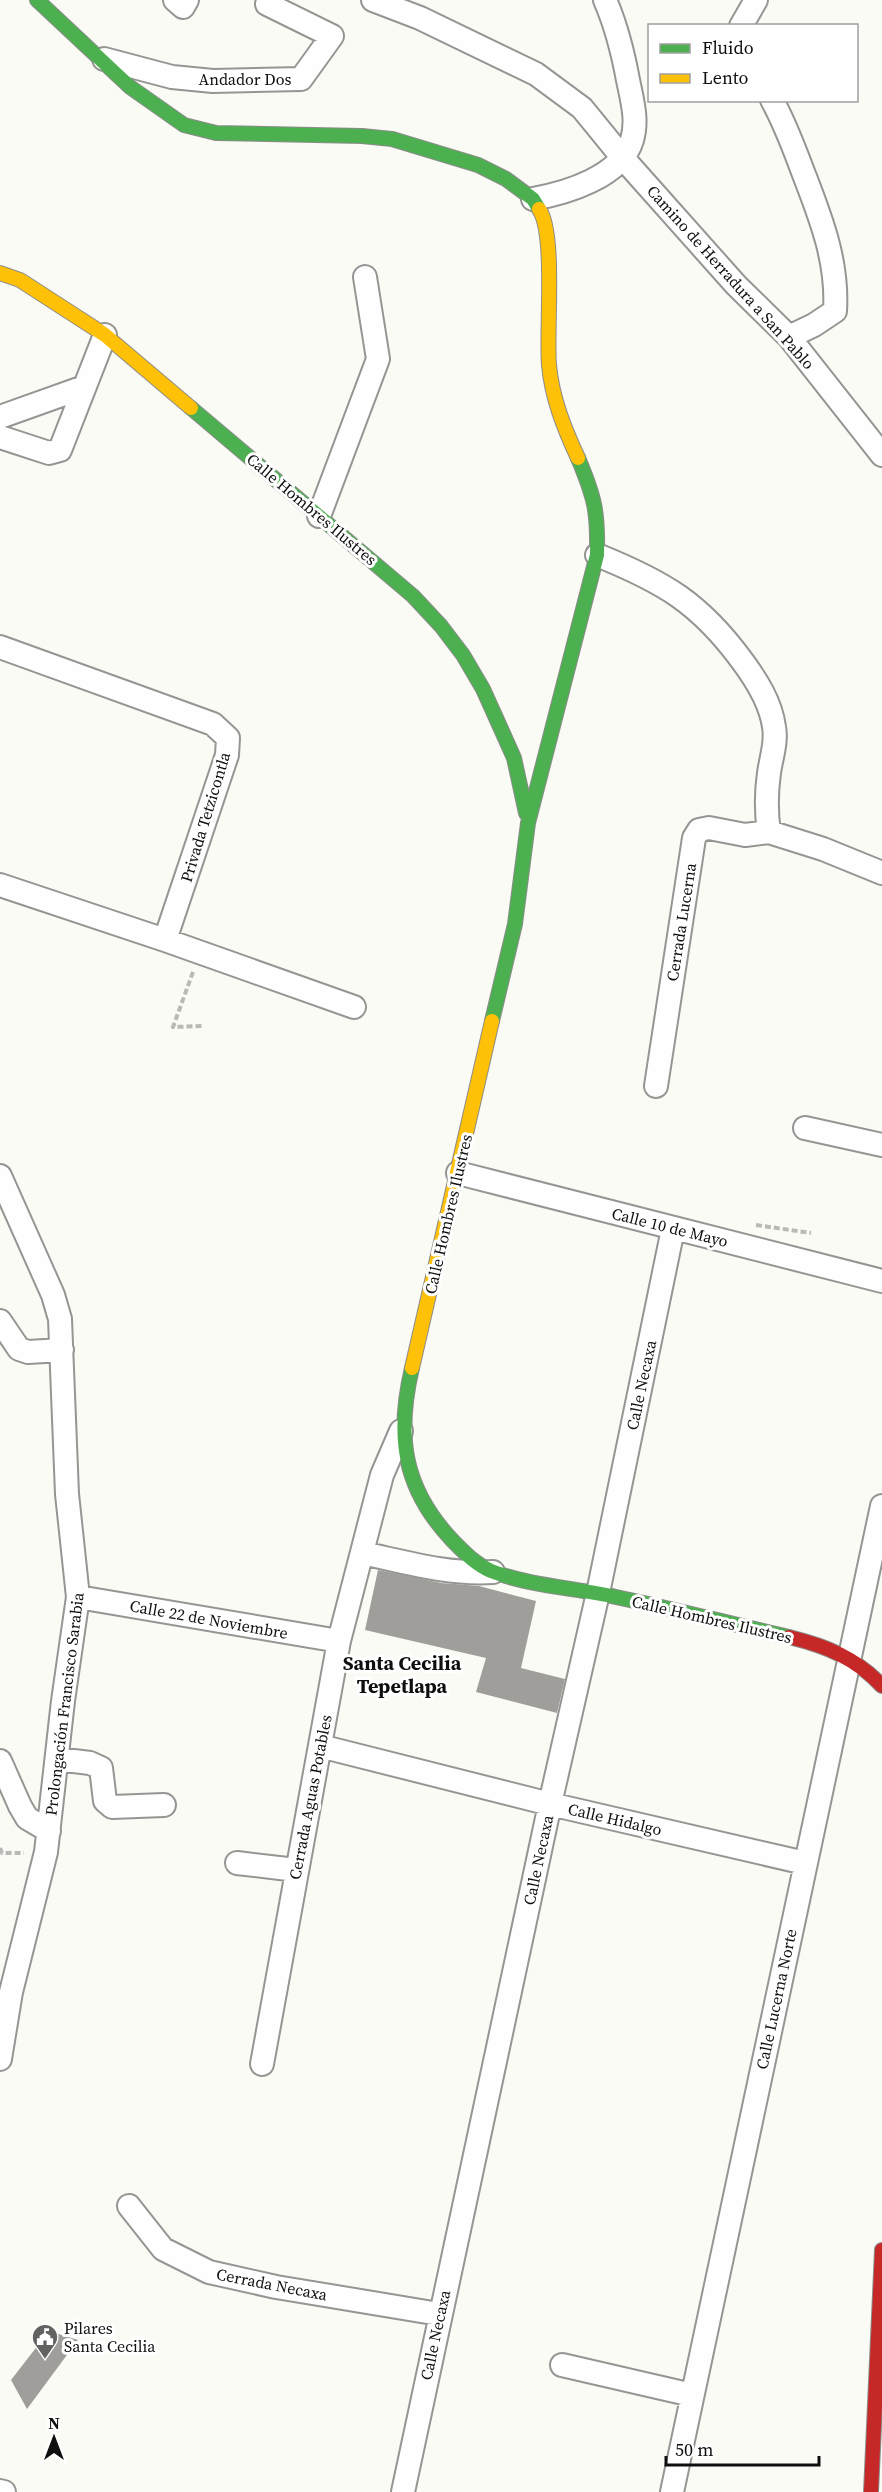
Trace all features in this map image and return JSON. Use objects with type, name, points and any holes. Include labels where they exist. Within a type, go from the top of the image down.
[{"type":"main road","points":[[37,0],[130,87],[184,125],[216,133],[362,136],[392,139],[478,165],[506,179],[533,199]]},
{"type":"main road","name":"Calle Hombres Ilustres","points":[[533,199],[543,214],[548,244],[549,365],[555,401],[593,493],[598,520],[597,555],[528,823],[514,924],[404,1400],[401,1431],[412,1484],[428,1512],[447,1536],[471,1559],[494,1572],[801,1639],[850,1657],[882,1684]]},
{"type":"main road","name":"Calle Hombres Ilustres","points":[[0,273],[20,280],[105,335],[413,596],[441,626],[463,655],[483,689],[514,758],[528,823]]},
{"type":"main road","points":[[871,2492],[882,2250]]},
{"type":"street","points":[[175,0],[183,7],[187,0]]},
{"type":"street","name":"Andador Dos","points":[[99,57],[172,77],[213,81],[301,78],[332,36],[267,4],[269,0]]},
{"type":"street","name":"Camino de Herradura a San Pablo","points":[[374,0],[420,18],[536,74],[582,108],[622,157],[736,285],[789,337],[882,455]]},
{"type":"street","points":[[533,199],[563,194],[591,182],[622,157],[632,140],[635,114],[625,65],[605,0]]},
{"type":"street","points":[[742,24],[756,0]]},
{"type":"street","points":[[773,102],[784,121],[827,235],[837,285],[835,310],[814,325],[789,337]]},
{"type":"street","points":[[319,516],[378,359],[364,277]]},
{"type":"street","points":[[0,437],[49,453],[60,450],[105,335]]},
{"type":"street","points":[[0,417],[84,387]]},
{"type":"street","points":[[597,555],[667,587],[697,608],[721,631],[753,675],[768,704],[775,728],[765,806],[769,832],[823,849],[882,873]]},
{"type":"street","name":"Privada Tetzicontla","points":[[0,647],[213,724],[228,738],[227,755],[165,940]]},
{"type":"street","name":"Cerrada Lucerna","points":[[656,1086],[694,838],[699,830],[709,828],[745,835],[769,832]]},
{"type":"street","points":[[0,885],[201,952],[354,1007]]},
{"type":"street","points":[[805,1128],[882,1145]]},
{"type":"street","name":"Calle 10 de Mayo","points":[[458,1173],[882,1281]]},
{"type":"street","name":"Prolongación Francisco Sarabia","points":[[0,1176],[53,1295],[60,1319],[67,1494],[78,1597],[63,1701],[47,1842],[6,1989],[0,2059]]},
{"type":"street","name":"Calle Necaxa","points":[[403,2492],[439,2314],[598,1593],[673,1229]]},
{"type":"street","points":[[0,1321],[19,1349],[28,1352],[62,1350]]},
{"type":"street","name":"Cerrada Aguas Potables","points":[[262,2064],[339,1641],[382,1475],[401,1431]]},
{"type":"street","name":"Calle Lucerna Norte","points":[[672,2492],[882,1506]]},
{"type":"street","name":"Calle Hombres Ilustres","points":[[362,1553],[450,1572],[470,1574],[494,1572]]},
{"type":"street","name":"Calle 22 de Noviembre","points":[[78,1597],[339,1641]]},
{"type":"street","name":"Calle Hidalgo","points":[[320,1746],[550,1804],[805,1863]]},
{"type":"street","points":[[57,1759],[90,1763],[100,1768],[105,1801],[111,1807],[164,1805]]},
{"type":"street","points":[[0,1761],[20,1806],[47,1842]]},
{"type":"street","points":[[237,1863],[296,1870]]},
{"type":"street","name":"Cerrada Necaxa","points":[[129,2206],[163,2249],[209,2272],[276,2287],[439,2314]]},
{"type":"street","points":[[562,2365],[692,2395]]},
{"type":"path","points":[[201,952],[173,1027],[202,1026]]},
{"type":"path","points":[[0,1848],[2,1853],[47,1842]]},
{"type":"building","points":[[378,1570],[441,1583],[479,1586],[536,1601],[521,1668],[565,1679],[557,1713],[476,1692],[486,1658],[365,1630]]},
{"type":"building","name":"Pilares Santa Cecilia","points":[[49,2331],[78,2340],[27,2409],[11,2380]]},
{"type":"traffic: fast","points":[[37,0],[130,87],[184,125],[216,133],[362,136],[392,139],[478,165],[506,179],[533,199],[539,209]]},
{"type":"traffic: fast","points":[[191,408],[413,596],[441,626],[463,655],[483,689],[514,758],[526,813]]},
{"type":"traffic: fast","points":[[492,1021],[515,924],[528,823],[597,555],[594,505],[578,458]]},
{"type":"traffic: fast","points":[[412,1368],[407,1393],[405,1439],[414,1481],[423,1501],[436,1520],[456,1544],[480,1565],[491,1571],[521,1580],[659,1606],[789,1637]]},
{"type":"traffic: slow","points":[[539,209],[544,221],[549,260],[549,365],[559,413],[578,458]]},
{"type":"traffic: slow","points":[[0,273],[20,280],[105,335],[191,408]]},
{"type":"traffic: slow","points":[[412,1368],[492,1021]]},
{"type":"traffic: jam","points":[[789,1637],[840,1654],[862,1668],[882,1686]]},
{"type":"traffic: jam","points":[[871,2492],[882,2250]]},
{"type":"place","name":"Pilares Santa Cecilia","points":[[45,2360]]},
{"type":"district","name":"Santa Cecilia Tepetlapa","points":[[402,1674]]}]
